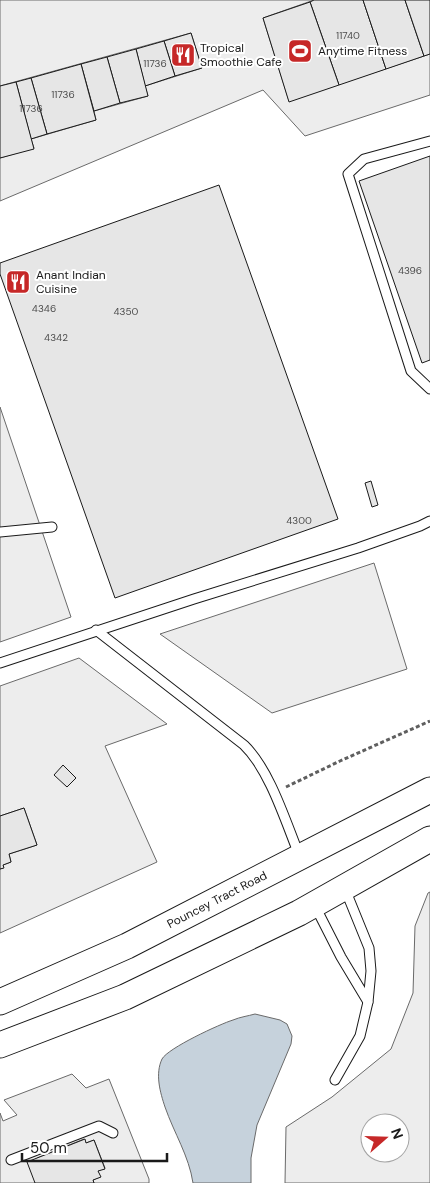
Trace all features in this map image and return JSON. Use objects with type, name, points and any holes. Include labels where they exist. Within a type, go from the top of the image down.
[{"type":"main road","name":"Pouncey Tract Road","points":[[0,1002],[127,946],[430,790]]},
{"type":"main road","points":[[0,1045],[125,997],[299,912],[430,839]]},
{"type":"lane","points":[[430,141],[364,159],[348,174],[411,371],[430,390]]},
{"type":"lane","points":[[0,664],[96,630],[358,548],[430,521]]},
{"type":"lane","points":[[0,532],[52,527]]},
{"type":"lane","points":[[96,630],[244,745],[254,755],[274,793],[300,857]]},
{"type":"lane","points":[[335,1080],[360,1036],[368,1002],[371,971],[369,948],[344,886]]},
{"type":"lane","points":[[313,904],[341,957],[368,1002]]},
{"type":"lane","points":[[10,1160],[99,1126],[113,1133]]},
{"type":"path","points":[[274,793],[430,721]]},
{"type":"shaded area","points":[[0,0],[314,0],[263,18],[289,101],[430,54],[430,95],[305,136],[263,90],[0,201],[0,158],[34,148],[31,139],[96,120],[94,111],[148,96],[145,86],[202,68],[191,33],[0,86]]},
{"type":"shaded area","points":[[0,407],[71,617],[0,642]]},
{"type":"shaded area","points":[[374,563],[407,669],[272,713],[160,634]]},
{"type":"shaded area","points":[[79,658],[167,724],[105,746],[157,862],[0,933],[0,869],[3,868],[3,865],[11,862],[9,854],[37,845],[24,808],[0,816],[0,686]]},
{"type":"shaded area","points":[[430,892],[430,1183],[285,1183],[286,1127],[332,1097],[391,1049],[413,993],[415,926]]},
{"type":"shaded area","points":[[255,1014],[280,1020],[287,1024],[292,1036],[291,1044],[257,1125],[251,1158],[251,1183],[193,1183],[188,1163],[161,1095],[159,1071],[162,1059],[166,1054],[206,1031],[226,1022]]},
{"type":"shaded area","points":[[72,1074],[86,1088],[109,1079],[149,1183],[94,1183],[93,1180],[100,1177],[98,1171],[105,1168],[94,1140],[86,1143],[84,1139],[37,1158],[35,1183],[0,1183],[0,1113],[3,1121],[17,1115],[4,1100]]},
{"type":"building","points":[[314,0],[363,0],[386,69],[339,85],[310,2]]},
{"type":"building","points":[[363,0],[405,0],[424,56],[386,69]]},
{"type":"building","points":[[405,0],[430,0],[430,54],[424,56]]},
{"type":"building","name":"Anytime Fitness","points":[[310,2],[339,85],[289,102],[263,18]]},
{"type":"building","name":"Tropical Smoothie Cafe","points":[[191,33],[202,68],[175,76],[164,41]]},
{"type":"building","points":[[164,41],[175,76],[145,86],[136,49]]},
{"type":"building","points":[[136,49],[148,96],[120,103],[107,57]]},
{"type":"building","points":[[107,57],[120,103],[94,111],[81,64]]},
{"type":"building","points":[[81,64],[96,120],[47,134],[31,78]]},
{"type":"building","points":[[31,78],[47,134],[31,139],[16,82]]},
{"type":"building","points":[[16,82],[34,149],[0,158],[0,86]]},
{"type":"building","points":[[430,156],[430,360],[422,363],[359,181]]},
{"type":"building","points":[[219,185],[338,519],[115,598],[0,274],[0,263]]},
{"type":"building","points":[[371,481],[378,505],[372,507],[365,483]]},
{"type":"building","points":[[63,765],[76,778],[67,787],[54,775]]},
{"type":"building","points":[[24,808],[37,845],[9,854],[11,862],[3,865],[4,868],[0,869],[0,816]]},
{"type":"building","points":[[85,1139],[86,1143],[94,1140],[105,1169],[98,1171],[101,1177],[93,1180],[94,1183],[35,1183],[27,1162]]},
{"type":"place","name":"Anytime Fitness","points":[[300,51]]},
{"type":"place","name":"Tropical Smoothie Cafe","points":[[183,55]]},
{"type":"place","name":"Anant Indian Cuisine","points":[[18,282]]}]
